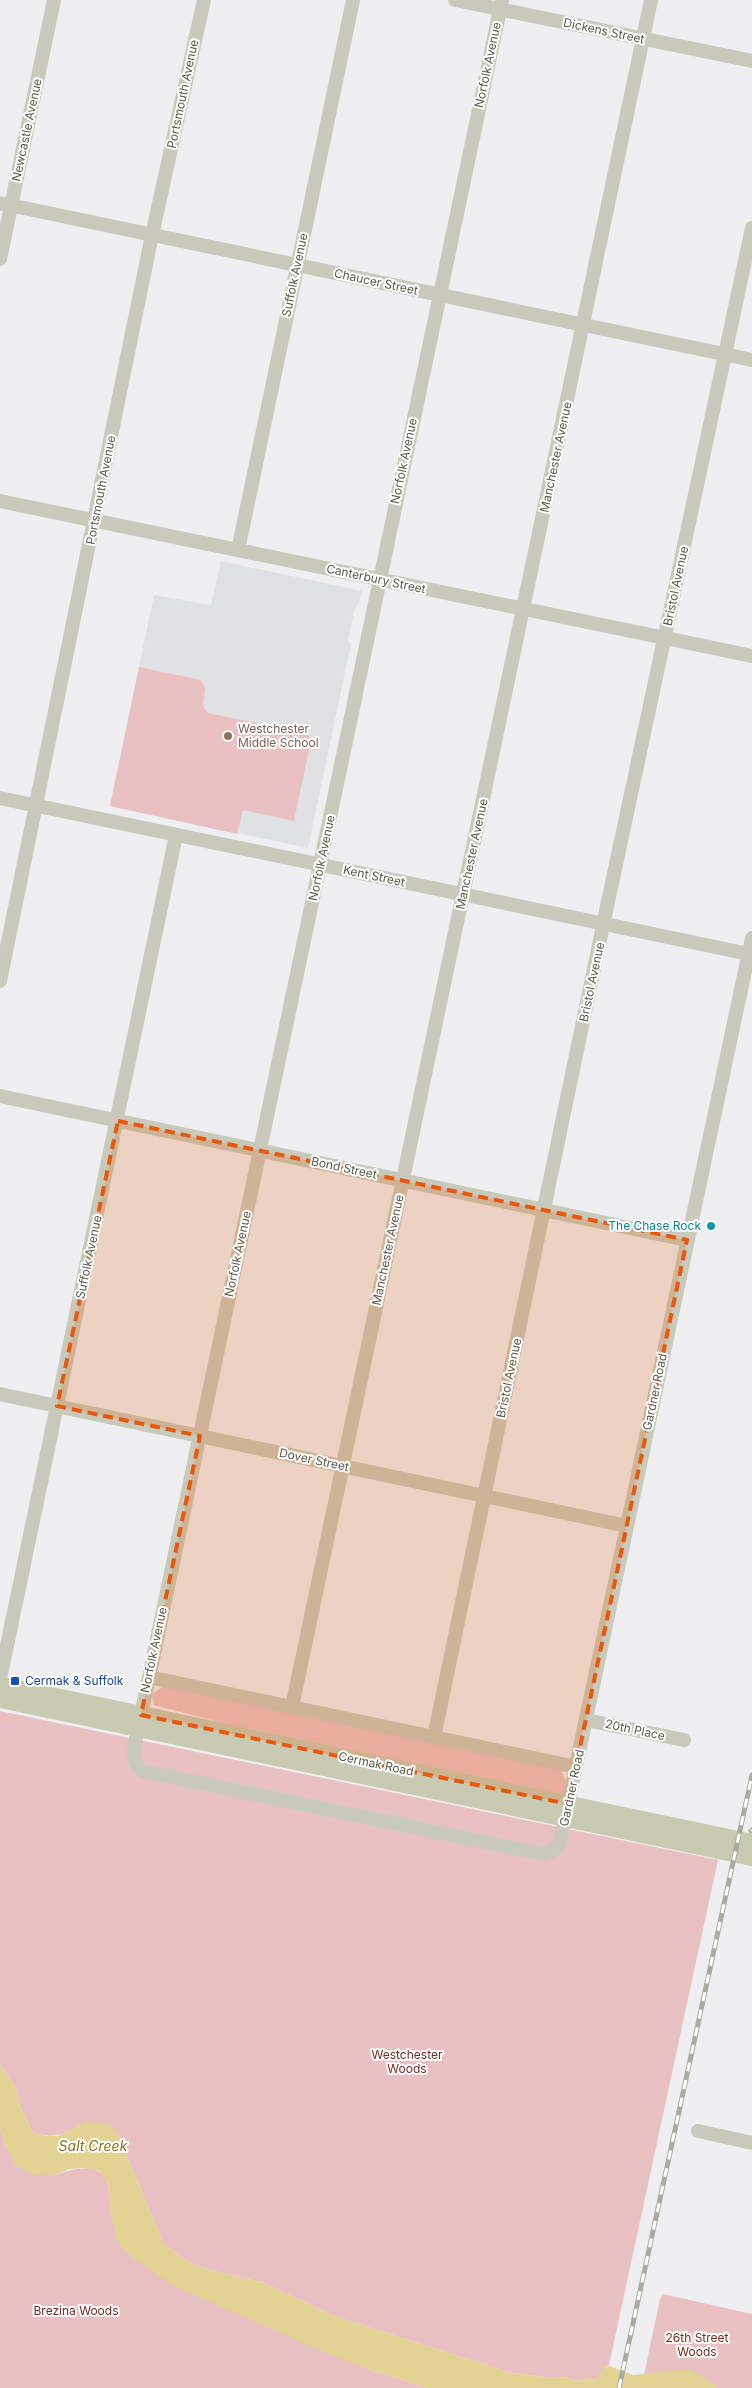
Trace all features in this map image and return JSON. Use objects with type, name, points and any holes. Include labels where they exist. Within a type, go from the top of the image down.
[{"type":"main road","name":"Cermak Road","points":[[0,1690],[8,1687],[140,1722]]},
{"type":"main road","name":"Cermak Road","points":[[0,1694],[5,1700],[140,1722],[525,1802],[752,1843]]},
{"type":"main road","name":"Cermak Road","points":[[525,1802],[752,1857]]},
{"type":"street","name":"Newcastle Avenue","points":[[0,259],[6,205],[54,0]]},
{"type":"street","name":"Portsmouth Avenue","points":[[0,981],[152,235],[204,0]]},
{"type":"street","name":"Suffolk Avenue","points":[[238,550],[353,0]]},
{"type":"street","name":"Dickens Street","points":[[455,0],[501,5],[642,39],[752,61]]},
{"type":"street","name":"Manchester Avenue","points":[[292,1707],[584,326],[651,0]]},
{"type":"street","name":"Norfolk Avenue","points":[[140,1722],[501,5]]},
{"type":"street","name":"Chaucer Street","points":[[6,205],[752,360]]},
{"type":"street","name":"Bristol Avenue","points":[[434,1737],[752,228]]},
{"type":"street","name":"Canterbury Street","points":[[0,501],[752,656]]},
{"type":"street","name":"Kent Street","points":[[0,798],[749,954]]},
{"type":"street","name":"Suffolk Avenue","points":[[0,1679],[118,1121],[176,835]]},
{"type":"street","name":"Gardner Road","points":[[140,1722],[133,1756],[136,1766],[142,1771],[542,1854],[552,1851],[559,1846],[752,938]]},
{"type":"street","name":"Bond Street","points":[[0,1096],[687,1240]]},
{"type":"street","name":"Dover Street","points":[[0,1394],[627,1526]]},
{"type":"street","points":[[149,1677],[576,1767]]},
{"type":"street","name":"20th Place","points":[[586,1720],[684,1740]]},
{"type":"street","points":[[698,2131],[752,2143]]},
{"type":"highlighted area","points":[[118,1121],[687,1240],[568,1804],[141,1715],[200,1436],[57,1406]]},
{"type":"shaded area","name":"Westchester Middle School","points":[[221,561],[362,591],[359,603],[355,608],[348,640],[351,644],[308,848],[110,806],[154,595],[211,605]]},
{"type":"green space","points":[[139,667],[201,680],[205,687],[203,706],[208,713],[308,734],[311,740],[294,821],[243,810],[237,834],[110,806]]},
{"type":"green space","points":[[169,1686],[561,1770],[566,1781],[564,1795],[223,1723],[154,1705],[152,1694],[162,1687]]},
{"type":"green space","name":"Westchester Woods","points":[[0,1711],[718,1860],[609,2365],[605,2367],[597,2379],[576,2381],[566,2377],[552,2378],[511,2373],[337,2317],[264,2283],[206,2269],[185,2260],[163,2243],[118,2135],[88,2121],[61,2134],[48,2136],[32,2132],[20,2107],[16,2089],[0,2065]]},
{"type":"green space","name":"Brezina Woods","points":[[0,2128],[6,2147],[55,2175],[77,2169],[93,2169],[99,2172],[105,2177],[108,2184],[111,2216],[249,2318],[368,2369],[428,2388],[0,2388]]},
{"type":"green space","name":"26th Street Woods","points":[[663,2294],[752,2314],[752,2388],[643,2388],[660,2299]]},
{"type":"water","name":"Salt Creek","points":[[0,2065],[16,2089],[20,2107],[32,2132],[45,2136],[58,2136],[88,2121],[111,2125],[118,2135],[163,2243],[185,2260],[206,2269],[264,2283],[337,2317],[511,2373],[552,2378],[566,2377],[576,2381],[597,2379],[605,2367],[609,2366],[633,2375],[690,2369],[719,2388],[428,2388],[368,2369],[327,2353],[174,2286],[128,2254],[117,2240],[111,2216],[108,2182],[99,2171],[84,2168],[69,2169],[55,2175],[32,2174],[16,2165],[6,2147],[0,2128]]},
{"type":"railway","points":[[619,2388],[752,1775]]},
{"type":"place","name":"Westchester Middle School","points":[[228,736]]},
{"type":"place","name":"The Chase Rock","points":[[711,1226]]},
{"type":"place","name":"Cermak & Suffolk","points":[[15,1681]]}]
